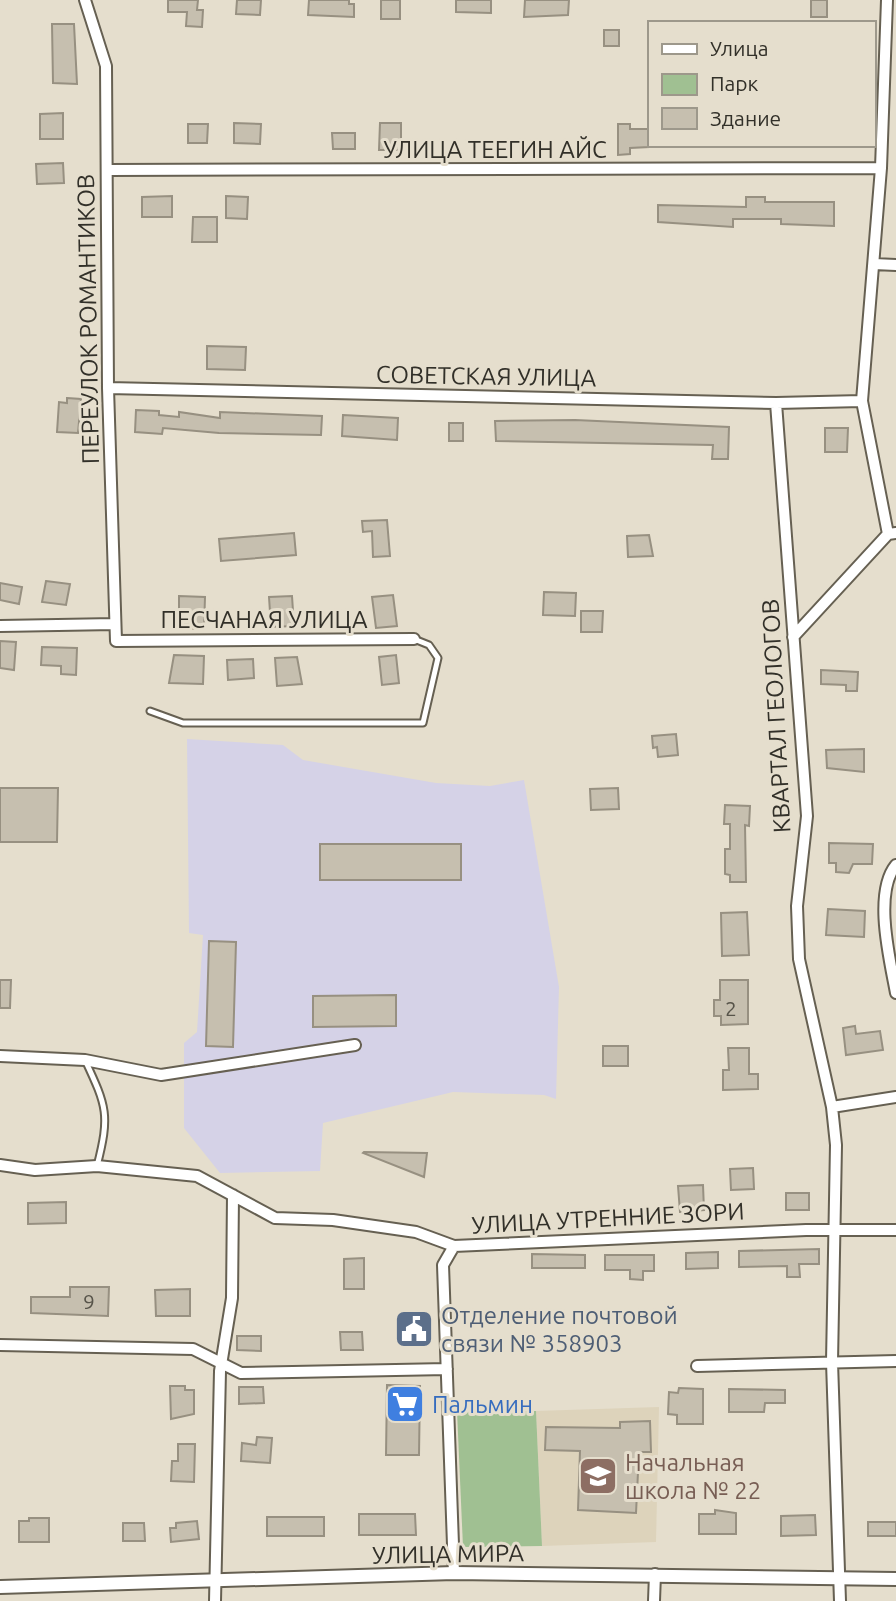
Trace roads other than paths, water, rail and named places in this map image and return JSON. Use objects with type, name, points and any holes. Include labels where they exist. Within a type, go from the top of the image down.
[{"type":"street","name":"ПЕРЕУЛОК РОМАНТИКОВ","points":[[85,0],[106,66],[108,388],[116,641]]},
{"type":"street","points":[[793,637],[892,534],[862,401],[881,168],[887,0]]},
{"type":"street","name":"УЛИЦА ТЕЕГИН АЙС","points":[[108,170],[881,168]]},
{"type":"street","points":[[874,264],[896,265]]},
{"type":"street","name":"СОВЕТСКАЯ УЛИЦА","points":[[108,388],[776,403],[862,401]]},
{"type":"street","name":"КВАРТАЛ ГЕОЛОГОВ","points":[[776,403],[807,816],[797,906],[799,959],[832,1107],[836,1145],[832,1362],[840,1601]]},
{"type":"street","points":[[0,626],[115,624]]},
{"type":"street","name":"ПЕСЧАНАЯ УЛИЦА","points":[[116,641],[414,639]]},
{"type":"street","points":[[896,865],[885,897],[886,941],[896,993]]},
{"type":"street","points":[[0,1056],[85,1060],[161,1075],[355,1045]]},
{"type":"street","points":[[832,1107],[896,1097]]},
{"type":"street","name":"УЛИЦА УТРЕННИЕ ЗОРИ","points":[[0,1166],[35,1170],[97,1166],[197,1176],[275,1217],[332,1220],[416,1232],[454,1246],[833,1230],[896,1230]]},
{"type":"street","points":[[215,1601],[221,1363],[232,1298],[233,1195]]},
{"type":"street","points":[[454,1246],[443,1265],[454,1573]]},
{"type":"street","points":[[0,1345],[193,1349],[241,1373],[447,1369]]},
{"type":"street","points":[[697,1367],[896,1361]]},
{"type":"street","name":"УЛИЦА МИРА","points":[[0,1587],[454,1573],[896,1579]]},
{"type":"street","points":[[654,1601],[655,1574]]},
{"type":"lane","points":[[150,711],[183,723],[423,723],[438,658],[429,645],[414,639]]},
{"type":"lane","points":[[85,1060],[105,1102],[107,1130],[97,1166]]},
{"type":"place","name":"Отделение почтовой связи № 358903","points":[[414,1329]]},
{"type":"place","name":"Пальмин","points":[[405,1404]]},
{"type":"place","name":"Начальная школа № 22","points":[[598,1476]]}]
